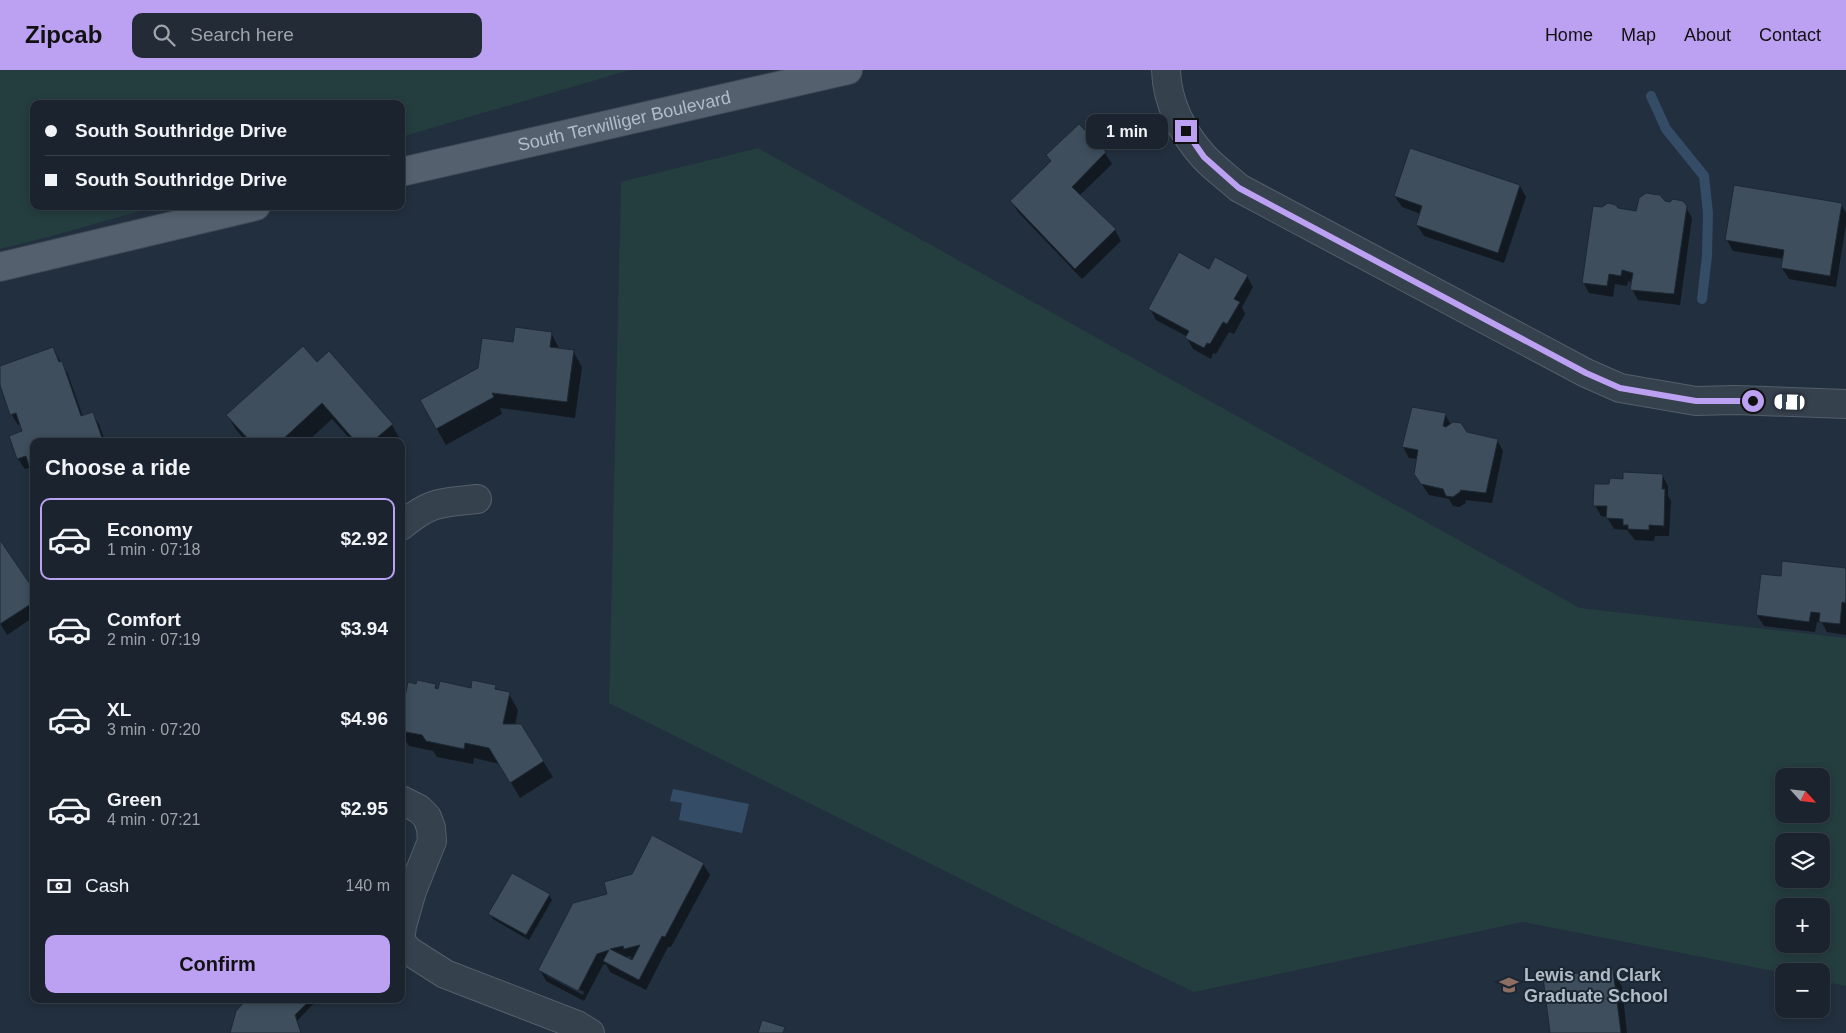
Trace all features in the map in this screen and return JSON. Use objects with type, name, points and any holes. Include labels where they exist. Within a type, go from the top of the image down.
[{"type":"main road","name":"South Terwilliger Boulevard","points":[[405,171],[848,70]]},
{"type":"main road","points":[[0,266],[239,210]]},
{"type":"street","points":[[1166,70],[1166,80],[1176,118],[1204,157],[1239,188],[1586,373],[1620,388],[1696,401],[1735,400],[1846,404]]},
{"type":"street","points":[[405,523],[417,513],[436,503],[477,499]]},
{"type":"street","points":[[405,802],[427,817],[431,828],[432,841],[412,891],[405,916]]},
{"type":"street","points":[[405,946],[445,974],[577,1026],[590,1033]]},
{"type":"green space","points":[[0,70],[630,70],[405,136],[405,100],[30,100],[30,210],[144,210],[0,249]]},
{"type":"green space","points":[[758,148],[1580,608],[1846,638],[1846,986],[1830,983],[1830,963],[1775,963],[1775,971],[1523,922],[1194,992],[1021,909],[609,703],[621,182]]},
{"type":"water","points":[[673,789],[749,804],[742,833],[679,820],[682,803],[670,801]]},
{"type":"building","points":[[1079,124],[1106,152],[1072,187],[1116,229],[1075,269],[1010,201],[1051,161],[1046,155]]},
{"type":"building","points":[[1410,148],[1520,185],[1498,253],[1416,225],[1422,206],[1394,196]]},
{"type":"building","points":[[1734,185],[1842,203],[1830,276],[1781,268],[1784,250],[1725,240]]},
{"type":"building","points":[[1646,193],[1660,195],[1665,201],[1670,202],[1673,199],[1683,201],[1687,206],[1674,294],[1630,290],[1633,273],[1622,270],[1621,276],[1609,274],[1607,286],[1582,283],[1593,206],[1602,207],[1608,203],[1616,205],[1618,208],[1636,211],[1639,198]]},
{"type":"building","points":[[1179,252],[1209,269],[1215,257],[1248,275],[1234,299],[1240,302],[1227,324],[1223,322],[1210,344],[1207,343],[1204,348],[1185,338],[1189,331],[1148,309]]},
{"type":"building","points":[[515,327],[552,332],[550,347],[574,350],[567,402],[492,393],[494,397],[436,429],[420,400],[478,368],[482,338],[513,342]]},
{"type":"building","points":[[303,346],[317,362],[329,351],[393,424],[377,438],[352,438],[322,403],[284,438],[247,438],[226,415]]},
{"type":"building","points":[[53,347],[59,362],[62,361],[81,416],[93,412],[102,438],[30,438],[30,466],[26,456],[17,459],[9,436],[22,431],[16,413],[10,415],[0,385],[0,366]]},
{"type":"building","points":[[1412,407],[1446,413],[1443,426],[1446,427],[1453,422],[1461,423],[1467,432],[1498,439],[1486,493],[1460,490],[1453,497],[1446,496],[1443,489],[1421,484],[1414,474],[1418,450],[1402,447]]},
{"type":"building","points":[[1623,472],[1663,474],[1662,489],[1665,489],[1664,526],[1649,525],[1649,530],[1628,529],[1628,525],[1623,525],[1623,519],[1606,518],[1607,506],[1593,506],[1594,484],[1609,484],[1610,478],[1623,479]]},
{"type":"building","points":[[0,540],[30,584],[30,605],[0,624]]},
{"type":"building","points":[[1782,561],[1846,568],[1846,598],[1845,603],[1842,602],[1840,624],[1819,622],[1820,613],[1811,612],[1809,622],[1756,615],[1761,574],[1781,576]]},
{"type":"building","points":[[417,680],[436,684],[435,688],[438,689],[440,681],[471,688],[472,680],[496,685],[495,689],[510,692],[503,724],[521,724],[544,761],[510,783],[489,748],[465,743],[464,749],[426,741],[422,735],[405,732],[405,697],[408,682],[416,684]]},
{"type":"building","points":[[652,835],[704,863],[665,937],[662,936],[639,980],[603,961],[609,950],[597,954],[578,991],[538,970],[573,903],[607,894],[604,882],[632,874]],"holes":[[[640,945],[632,960],[610,949],[623,946],[624,949]]]},
{"type":"building","points":[[512,873],[550,894],[526,935],[488,914]]},
{"type":"building","points":[[1613,969],[1621,1033],[1550,1033],[1543,977]]},
{"type":"building","points":[[243,1003],[307,1003],[295,1015],[301,1033],[230,1033],[236,1011]]},
{"type":"building","points":[[762,1020],[785,1027],[783,1033],[758,1033]]},
{"type":"waterway","points":[[1651,96],[1666,129],[1704,176],[1708,213],[1707,256],[1702,299]]},
{"type":"place","name":"Lewis and Clark Graduate School","points":[[1509,985]]},
{"type":"route","points":[[1186,131],[1204,157],[1239,188],[1586,373],[1620,388],[1696,401],[1753,401]]}]
